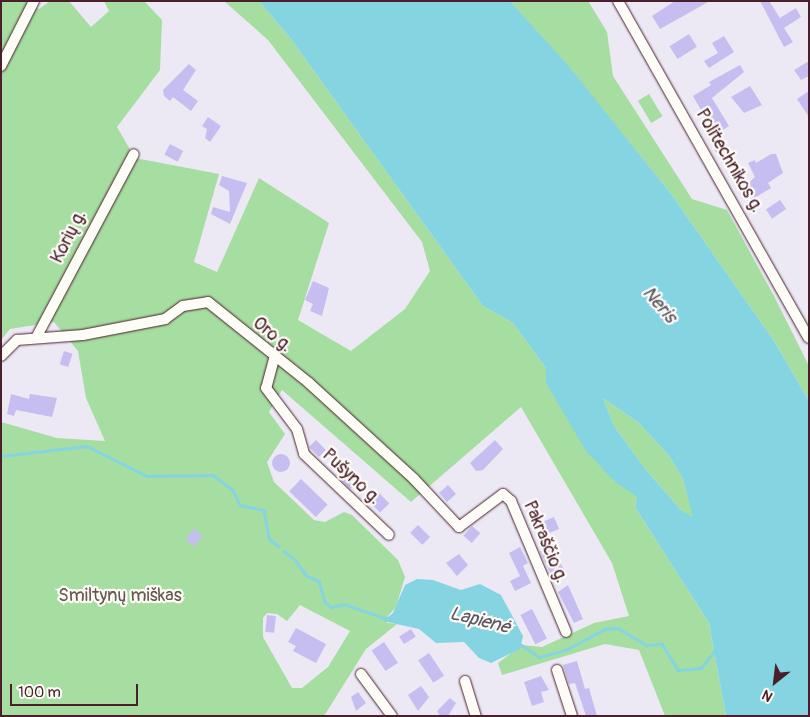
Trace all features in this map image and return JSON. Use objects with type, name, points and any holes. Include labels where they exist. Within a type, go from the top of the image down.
[{"type":"street","points":[[1,66],[34,1]]},
{"type":"street","name":"Politechnikos g.","points":[[618,1],[809,338]]},
{"type":"street","name":"Korių g.","points":[[36,338],[134,154]]},
{"type":"street","name":"Oro g.","points":[[36,338],[83,335],[165,319],[184,306],[208,302],[223,310],[274,359],[308,383],[414,479]]},
{"type":"street","points":[[1,356],[17,340],[36,338]]},
{"type":"street","name":"Pušyno g.","points":[[274,359],[266,388],[297,429],[304,454],[390,535]]},
{"type":"street","name":"Pakraščio g.","points":[[414,479],[459,527],[502,494],[511,501],[566,632]]},
{"type":"street","points":[[557,670],[572,716]]},
{"type":"street","points":[[361,674],[392,716]]},
{"type":"street","points":[[465,681],[476,716]]},
{"type":"green space","name":"Smiltynų miškas","points":[[1,1],[26,1],[39,9],[50,1],[69,1],[91,27],[109,11],[104,1],[144,1],[162,20],[160,70],[117,127],[135,158],[219,174],[194,262],[217,272],[259,178],[329,223],[298,320],[351,351],[405,309],[430,271],[422,242],[268,40],[224,1],[259,1],[291,39],[483,306],[513,323],[546,368],[546,383],[614,481],[632,490],[637,497],[635,507],[709,623],[726,716],[665,716],[639,650],[605,644],[502,675],[498,663],[522,645],[542,647],[594,623],[629,616],[612,563],[521,407],[411,502],[282,390],[269,412],[285,434],[267,462],[274,482],[314,520],[325,522],[344,512],[352,515],[398,560],[405,577],[396,607],[388,616],[387,623],[397,624],[366,649],[324,716],[1,716],[1,422],[57,438],[105,441],[86,398],[78,351],[54,322],[10,329],[1,340]],"holes":[[[300,605],[350,631],[328,667],[302,688],[292,688],[263,637],[263,618],[267,613],[277,614],[287,621]]]},
{"type":"green space","points":[[510,1],[588,1],[607,32],[613,76],[692,199],[727,210],[774,296],[809,366],[809,401],[774,341],[671,194],[567,65]]},
{"type":"green space","points":[[649,94],[662,116],[651,123],[638,101]]},
{"type":"green space","points":[[603,398],[639,423],[670,457],[683,479],[694,518],[681,510],[646,470],[614,426]]},
{"type":"water","name":"Neris","points":[[259,1],[510,1],[567,64],[671,194],[774,341],[809,401],[809,716],[726,716],[709,623],[635,507],[637,497],[614,481],[586,451],[546,383],[546,368],[513,323],[483,306],[291,39]],"holes":[[[603,398],[639,423],[670,457],[683,479],[693,517],[681,510],[646,470],[614,426]]]},
{"type":"water","points":[[417,579],[433,580],[461,590],[480,584],[501,595],[523,636],[520,649],[491,663],[479,658],[464,642],[436,643],[419,629],[383,621],[393,613],[405,585]]},
{"type":"building","points":[[675,1],[710,1],[660,29],[652,16]]},
{"type":"building","points":[[760,1],[769,1],[780,18],[796,8],[801,17],[784,28],[793,42],[784,47]]},
{"type":"building","points":[[689,34],[697,47],[677,59],[669,46]]},
{"type":"building","points":[[724,36],[734,52],[709,68],[704,61],[718,53],[712,43]]},
{"type":"building","points":[[809,61],[809,76],[801,80],[794,70]]},
{"type":"building","points":[[189,64],[196,70],[183,90],[198,101],[191,111],[173,97],[170,101],[164,96],[163,90]]},
{"type":"building","points":[[740,65],[744,72],[712,98],[729,126],[715,135],[693,96],[711,85],[709,82]]},
{"type":"building","points":[[750,86],[762,105],[744,113],[731,97]]},
{"type":"building","points":[[809,91],[809,117],[797,99]]},
{"type":"building","points":[[208,117],[221,126],[210,142],[205,138],[207,129],[202,126]]},
{"type":"building","points":[[723,138],[728,147],[716,153],[712,144]]},
{"type":"building","points":[[170,144],[183,151],[178,162],[164,155]]},
{"type":"building","points":[[771,154],[776,154],[783,173],[768,183],[771,188],[751,200],[743,188],[755,177],[748,163],[755,160],[756,163]]},
{"type":"building","points":[[222,176],[247,183],[230,224],[211,214],[213,207],[230,212],[229,191],[219,185]]},
{"type":"building","points":[[780,200],[786,209],[772,219],[766,210]]},
{"type":"building","points":[[313,281],[329,288],[322,316],[310,311],[313,304],[305,300]]},
{"type":"building","points":[[64,351],[73,354],[68,367],[60,364]]},
{"type":"building","points":[[11,394],[29,399],[30,394],[57,398],[52,417],[16,410],[14,416],[7,414]]},
{"type":"building","points":[[316,440],[326,450],[319,457],[309,447]]},
{"type":"building","points":[[495,440],[503,449],[483,470],[476,471],[470,463]]},
{"type":"building","points":[[281,454],[287,457],[290,463],[287,469],[281,472],[275,469],[272,463],[275,457]]},
{"type":"building","points":[[348,467],[360,479],[350,489],[338,477]]},
{"type":"building","points":[[301,479],[328,505],[316,517],[289,491]]},
{"type":"building","points":[[448,485],[456,494],[447,502],[439,493]]},
{"type":"building","points":[[378,492],[389,503],[380,513],[369,501]]},
{"type":"building","points":[[554,517],[559,529],[543,536],[538,524]]},
{"type":"building","points":[[418,525],[430,537],[422,545],[410,533]]},
{"type":"building","points":[[472,526],[480,533],[472,543],[463,536]]},
{"type":"building","points":[[194,529],[203,536],[194,547],[185,540]]},
{"type":"building","points":[[549,546],[566,572],[553,579],[540,551]]},
{"type":"building","points":[[520,547],[528,563],[523,566],[531,583],[515,591],[510,581],[520,576],[509,553]]},
{"type":"building","points":[[459,554],[468,565],[457,576],[446,563]]},
{"type":"building","points":[[568,585],[583,619],[574,623],[558,592]]},
{"type":"building","points":[[532,609],[547,638],[535,644],[520,615]]},
{"type":"building","points":[[267,615],[276,616],[274,633],[265,632]]},
{"type":"building","points":[[296,628],[326,644],[316,663],[293,651],[296,646],[288,642]]},
{"type":"building","points":[[411,629],[416,637],[404,644],[399,636]]},
{"type":"building","points":[[384,642],[398,663],[386,671],[372,650]]},
{"type":"building","points":[[429,653],[444,675],[433,683],[418,660]]},
{"type":"building","points":[[577,661],[585,689],[589,688],[597,716],[586,716],[575,683],[569,684],[563,665]]},
{"type":"building","points":[[541,676],[549,690],[541,692],[544,702],[532,706],[524,682]]},
{"type":"building","points":[[421,686],[429,697],[418,711],[408,695]]},
{"type":"building","points":[[358,692],[366,703],[356,711],[351,697]]},
{"type":"building","points":[[450,698],[456,703],[448,716],[440,716],[437,711]]},
{"type":"waterway","name":"Lapienė","points":[[1,456],[87,446],[147,476],[213,475],[233,490],[240,505],[264,510],[269,538],[279,547]]},
{"type":"waterway","name":"Lapienė","points":[[284,551],[293,558]]},
{"type":"waterway","name":"Lapienė","points":[[295,560],[307,576],[319,581],[325,602],[331,607],[344,604],[385,618]]},
{"type":"waterway","name":"Lapienė","points":[[520,644],[539,657],[566,650],[605,629],[618,628],[646,645],[662,644],[678,670],[701,668],[715,651]]}]
